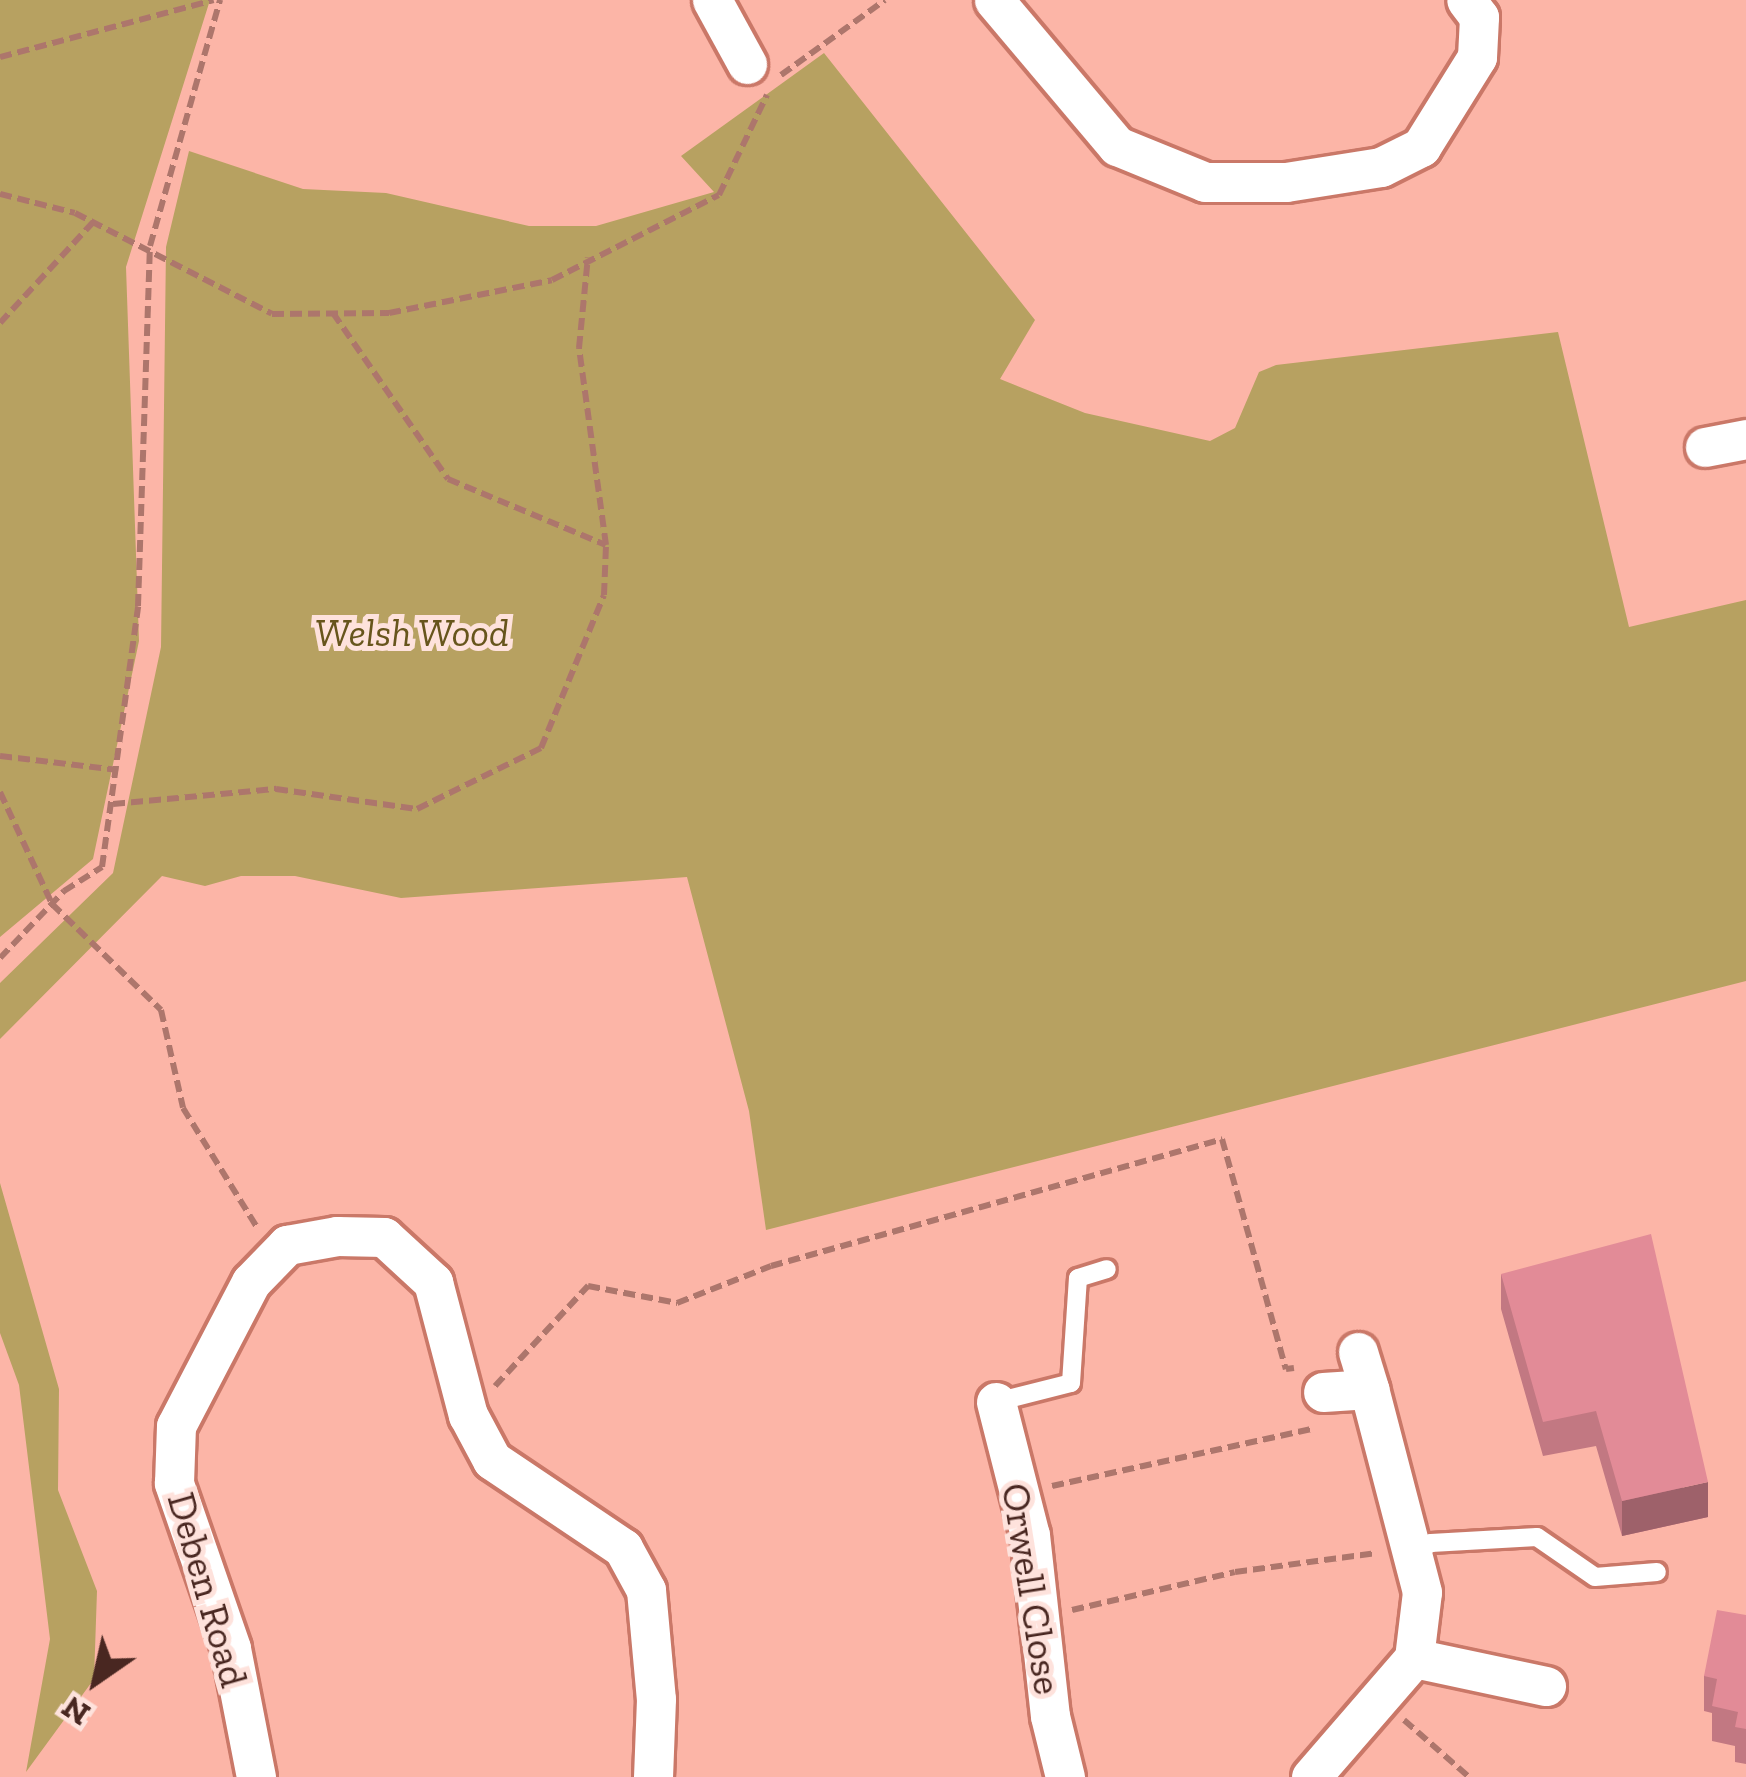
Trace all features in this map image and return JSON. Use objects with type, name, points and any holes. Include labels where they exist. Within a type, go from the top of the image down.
[{"type":"street","points":[[712,0],[714,16],[747,64]]},
{"type":"street","points":[[994,0],[1117,146],[1205,182],[1286,182],[1381,167],[1421,146],[1477,57],[1479,17],[1466,0]]},
{"type":"street","points":[[1705,447],[1746,439]]},
{"type":"street","points":[[275,1257],[287,1245],[320,1239],[383,1238],[434,1282],[468,1415],[492,1460],[623,1548],[646,1589],[656,1699],[653,1777]]},
{"type":"street","name":"Deben Road","points":[[256,1777],[230,1648],[174,1483],[176,1426],[250,1282],[275,1257]]},
{"type":"street","points":[[1311,1777],[1414,1658],[1422,1592],[1367,1385],[1323,1392]]},
{"type":"street","name":"Orwell Close","points":[[996,1402],[1019,1494],[1065,1777]]},
{"type":"street","points":[[1414,1658],[1546,1686]]},
{"type":"lane","points":[[996,1402],[1071,1383],[1078,1278],[1107,1269]]},
{"type":"lane","points":[[1411,1551],[1431,1543],[1537,1537],[1595,1577],[1657,1572]]},
{"type":"path","points":[[0,57],[217,0],[150,246],[138,606],[102,867],[52,904],[0,958]]},
{"type":"path","points":[[0,194],[94,221],[150,246],[272,314],[389,313],[552,280],[588,257],[719,195],[775,79],[886,0]]},
{"type":"path","points":[[0,323],[94,221]]},
{"type":"path","points":[[112,804],[276,789],[417,809],[541,748],[604,595],[606,545],[578,348],[588,257]]},
{"type":"path","points":[[333,313],[448,479],[606,545]]},
{"type":"path","points":[[0,756],[118,770]]},
{"type":"path","points":[[0,792],[52,904],[161,1010],[183,1108],[275,1257]]},
{"type":"path","points":[[468,1415],[588,1286],[677,1303],[771,1266],[1222,1139],[1286,1369],[1311,1365],[1323,1392]]},
{"type":"path","points":[[1019,1494],[1367,1385]]},
{"type":"path","points":[[1039,1617],[1235,1572],[1411,1551]]},
{"type":"path","points":[[1382,1700],[1469,1777]]},
{"type":"green space","points":[[0,0],[210,0],[126,267],[139,641],[93,859],[0,937]]},
{"type":"green space","name":"Welsh Wood","points":[[824,53],[1035,320],[1000,379],[1085,413],[1210,441],[1235,428],[1259,372],[1276,365],[1558,332],[1629,627],[1746,600],[1746,981],[766,1230],[749,1111],[687,877],[401,898],[295,876],[241,876],[205,886],[162,876],[0,1039],[0,983],[113,873],[161,647],[166,247],[189,151],[303,189],[386,193],[529,226],[596,226],[714,192],[681,156]]},
{"type":"green space","points":[[0,1183],[59,1389],[58,1490],[97,1591],[94,1679],[26,1772],[50,1639],[19,1385],[0,1333]]},
{"type":"building","points":[[1651,1234],[1708,1482],[1622,1501],[1596,1411],[1543,1422],[1501,1274]]},
{"type":"building","points":[[1717,1610],[1746,1615],[1746,1729],[1735,1727],[1738,1712],[1712,1706],[1717,1679],[1704,1676]]}]
